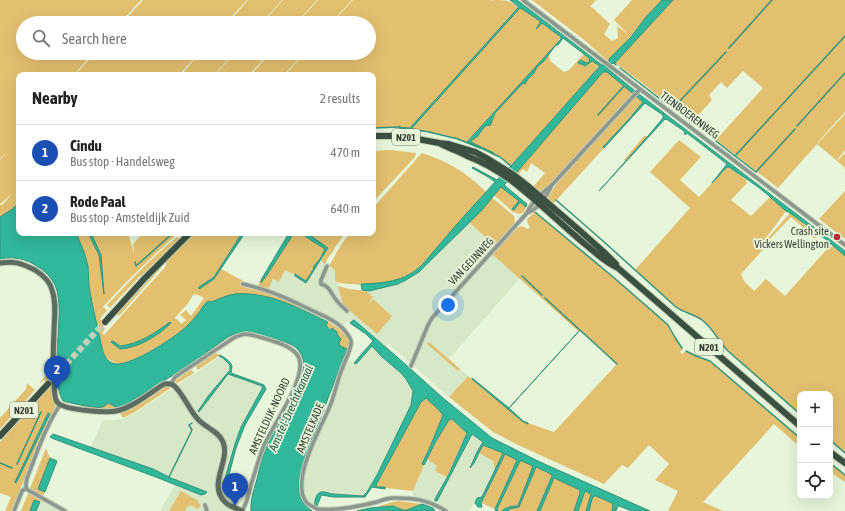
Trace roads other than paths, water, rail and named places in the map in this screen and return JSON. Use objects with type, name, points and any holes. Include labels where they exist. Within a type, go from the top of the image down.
[{"type":"main road","name":"N201","points":[[376,136],[397,136],[439,143],[447,148],[501,170],[606,254],[618,268],[797,423]]},
{"type":"main road","points":[[105,322],[144,279],[187,236]]},
{"type":"main road","name":"N201","points":[[0,436],[48,384]]},
{"type":"main road","points":[[833,454],[845,464]]},
{"type":"street","name":"TIENBOERENWEG","points":[[523,0],[605,62],[639,90],[845,245]]},
{"type":"street","name":"VAN GEIJNWEG","points":[[411,366],[432,318],[529,209],[549,192],[551,186],[639,90]]},
{"type":"street","points":[[0,263],[19,263],[41,274],[49,283],[53,291],[55,309],[53,366],[56,399],[60,405],[54,415],[31,468],[26,482],[26,488],[22,491],[14,511]]},
{"type":"street","points":[[327,266],[321,280],[321,284],[324,284],[329,288],[337,301],[347,311]]},
{"type":"street","name":"AMSTELKADE","points":[[244,284],[278,295],[329,319],[344,329],[351,340],[351,345],[330,406],[309,452],[303,473],[301,490],[308,503],[314,508],[332,511],[344,510],[394,498],[427,501],[446,511]]},
{"type":"street","name":"AMSTELDIJK-NOORD","points":[[60,405],[74,409],[100,412],[127,408],[164,384],[171,384],[175,377],[234,337],[245,334],[257,336],[291,348],[301,361],[296,382],[288,402],[264,446],[246,504],[242,511]]},
{"type":"street","points":[[171,384],[178,390],[197,419],[215,432],[222,441],[225,455],[218,483],[218,491],[226,504],[242,511]]},
{"type":"street","points":[[26,488],[65,511]]},
{"type":"street","points":[[205,505],[207,511]]},
{"type":"water","points":[[510,0],[517,0],[602,65],[606,65],[609,62],[609,59],[631,37],[646,17],[662,0],[673,0],[615,63],[608,67],[608,69],[845,251],[845,256],[824,238],[786,211],[760,188],[729,167],[727,167],[712,183],[727,164],[687,133],[685,135],[684,131],[665,119],[599,191],[663,118],[663,115],[645,103],[604,148],[603,147],[643,102],[607,72],[603,72],[517,172],[504,185],[527,204],[526,207],[520,202],[514,210],[512,209],[519,201],[501,187],[482,210],[419,272],[398,284],[369,291],[362,290],[361,284],[386,282],[401,278],[415,271],[422,265],[495,182],[472,168],[473,167],[497,180],[600,66],[592,61],[585,66],[579,64],[578,62],[581,60],[589,62],[589,58],[563,38],[537,67],[525,84],[523,83],[495,113],[490,126],[488,125],[484,127],[478,136],[471,141],[494,153],[493,154],[467,142],[561,39],[561,37],[542,23],[536,29],[540,21],[520,8],[412,128],[430,132],[401,129],[398,127],[410,128],[518,8],[518,6]]},
{"type":"water","name":"Amstel-Drechtkanaal","points":[[16,206],[16,236],[77,236],[88,266],[89,286],[103,352],[111,363],[123,363],[154,349],[175,336],[183,329],[194,319],[206,303],[235,294],[259,295],[271,298],[294,306],[328,322],[326,325],[330,330],[332,328],[337,332],[341,340],[339,342],[340,346],[347,349],[305,458],[301,473],[299,487],[302,500],[312,511],[251,511],[252,498],[263,455],[292,401],[303,371],[304,362],[301,354],[296,348],[289,343],[257,333],[246,332],[234,334],[186,367],[122,407],[118,408],[108,403],[103,407],[83,406],[63,401],[59,391],[57,374],[59,307],[55,285],[52,279],[45,272],[29,262],[15,258],[0,259],[0,217]]},
{"type":"water","points":[[90,236],[92,236],[101,255],[104,294],[99,255]]},
{"type":"water","points":[[240,236],[243,236],[214,279],[199,289],[199,287],[214,277]]},
{"type":"water","points":[[287,236],[292,236],[261,283],[261,280]]},
{"type":"water","points":[[305,236],[311,236],[328,248],[306,283],[295,276],[295,274],[306,281],[325,249]]},
{"type":"water","points":[[354,320],[443,398],[492,438],[540,462],[650,511],[632,511],[618,506],[616,511],[612,511],[612,503],[594,496],[589,511],[586,511],[591,494],[585,491],[578,511],[574,511],[580,490],[554,478],[540,511],[537,511],[552,476],[551,474],[536,467],[519,507],[509,509],[508,511],[502,511],[518,506],[533,466],[520,461],[497,509],[498,511],[496,511],[495,509],[517,460],[505,454],[481,503],[482,507],[478,507],[475,503],[477,498],[482,497],[503,453],[483,445],[470,468],[483,442],[472,434],[437,501],[435,501],[467,433],[452,419],[449,420],[424,465],[422,464],[443,415],[426,398],[421,402],[376,485],[377,487],[385,487],[385,489],[372,487],[365,497],[333,497],[322,495],[317,506],[315,506],[316,498],[321,492],[363,496],[367,492],[377,475],[411,405],[413,391],[406,379],[372,346],[356,364],[354,363],[373,341],[350,323]]},
{"type":"water","points":[[170,322],[171,323],[166,328],[141,344],[120,349],[111,342],[113,341],[120,346],[134,343],[153,334]]},
{"type":"water","points":[[220,355],[231,364],[231,373],[264,385],[266,389],[245,425],[236,448],[226,486],[229,494],[234,497],[233,500],[225,493],[224,482],[241,427],[262,389],[262,386],[228,374],[199,412],[198,411],[209,395],[230,370],[230,365],[219,356]]},
{"type":"water","points":[[472,378],[528,424],[522,421]]},
{"type":"water","points":[[48,413],[50,414],[16,483],[15,482]]},
{"type":"water","points":[[53,434],[153,469],[171,478],[207,492],[201,495],[50,437]]},
{"type":"water","points":[[50,458],[57,461],[45,492],[38,489]]},
{"type":"water","points":[[34,500],[40,502],[36,511],[30,511]]},
{"type":"water","points":[[422,504],[433,508],[435,511],[357,511],[393,506],[407,510]]},
{"type":"waterway","points":[[729,48],[772,0]]},
{"type":"waterway","points":[[716,141],[735,156],[845,36]]},
{"type":"waterway","points":[[677,104],[726,52]]},
{"type":"waterway","points":[[620,68],[664,102]]},
{"type":"waterway","points":[[797,126],[845,73]]},
{"type":"waterway","points":[[598,115],[624,86]]},
{"type":"waterway","points":[[668,104],[674,108],[675,107]]},
{"type":"waterway","points":[[674,108],[687,118]]},
{"type":"waterway","points":[[690,121],[697,126]]},
{"type":"waterway","points":[[376,128],[400,127]]},
{"type":"waterway","points":[[735,156],[756,172],[795,129]]},
{"type":"waterway","points":[[429,132],[458,139],[480,148]]},
{"type":"waterway","points":[[491,153],[500,157],[511,166]]},
{"type":"waterway","points":[[556,200],[676,307],[706,323],[728,351],[797,411]]},
{"type":"waterway","points":[[535,212],[668,325],[682,348]]},
{"type":"waterway","points":[[135,262],[136,266],[170,236]]},
{"type":"waterway","points":[[522,276],[542,295]]},
{"type":"waterway","points":[[545,298],[617,364]]},
{"type":"waterway","points":[[686,351],[710,361],[797,435]]},
{"type":"waterway","points":[[17,464],[41,412]]},
{"type":"waterway","points":[[169,477],[192,430],[189,425],[192,423]]},
{"type":"waterway","points":[[833,443],[845,453]]},
{"type":"waterway","points":[[0,463],[12,468]]},
{"type":"waterway","points":[[833,465],[845,475]]},
{"type":"tunnel","points":[[48,384],[105,322]]},
{"type":"place","name":"Crash site Vickers Wellington","points":[[837,237]]},
{"type":"place","name":"Rode Paal","points":[[57,389]]},
{"type":"place","name":"Cindu","points":[[235,506]]}]
